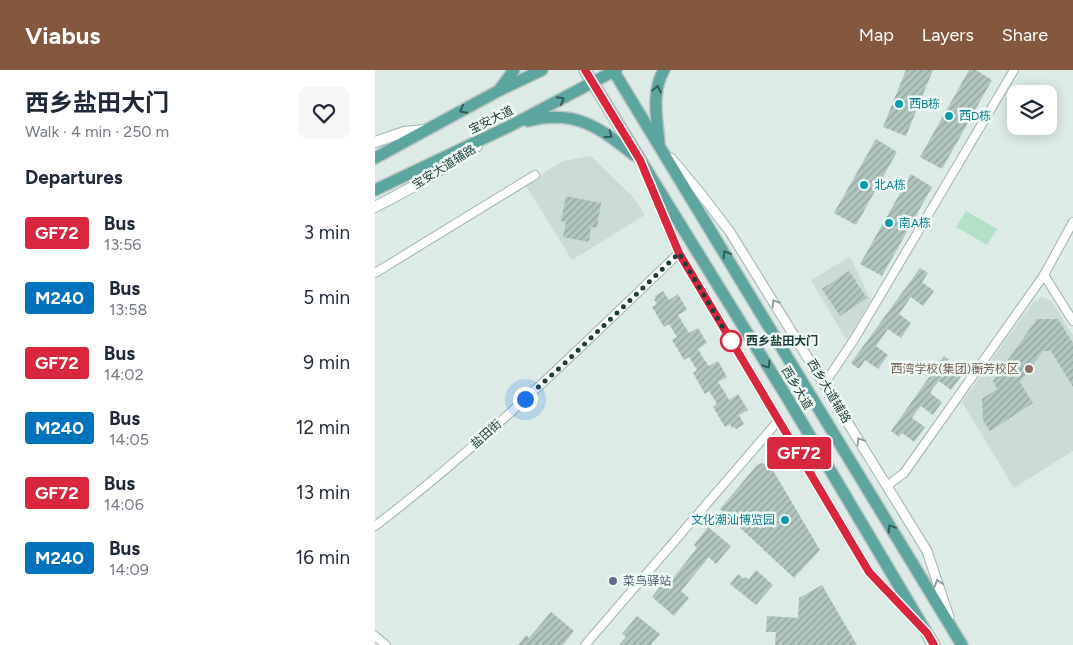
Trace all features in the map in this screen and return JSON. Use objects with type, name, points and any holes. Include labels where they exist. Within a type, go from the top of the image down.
[{"type":"main road","points":[[498,91],[514,70]]},
{"type":"main road","name":"宝安大道","points":[[375,158],[498,91],[541,70]]},
{"type":"main road","name":"西乡大道","points":[[585,70],[788,399],[934,645]]},
{"type":"main road","name":"宝安大道","points":[[375,190],[512,125],[614,70]]},
{"type":"main road","name":"西乡大道","points":[[614,70],[962,644]]},
{"type":"main road","points":[[659,144],[655,99],[657,86],[664,70]]},
{"type":"main road","points":[[512,125],[537,119],[566,118],[579,120],[591,124],[604,132],[640,160]]},
{"type":"main road","name":"宝安大道辅路","points":[[375,207],[418,184],[512,125]]},
{"type":"main road","points":[[375,142],[403,132],[427,129]]},
{"type":"street","points":[[825,383],[855,338],[1014,70]]},
{"type":"street","name":"西乡大道辅路","points":[[659,144],[730,232],[927,551],[953,629]]},
{"type":"street","points":[[640,160],[679,253],[869,572],[927,633]]},
{"type":"street","points":[[375,273],[535,175]]},
{"type":"street","points":[[887,486],[904,474],[1044,275],[1073,222]]},
{"type":"street","name":"盐田街","points":[[375,526],[471,448],[565,363],[679,253]]},
{"type":"street","points":[[1044,275],[1073,322]]},
{"type":"street","points":[[585,645],[779,420]]},
{"type":"street","points":[[375,636],[386,645]]},
{"type":"shaded area","points":[[591,156],[634,198],[645,215],[572,260],[525,184],[563,161]]},
{"type":"shaded area","points":[[850,257],[871,300],[847,341],[811,280]]},
{"type":"shaded area","name":"西湾学校(集团)蘅芳校区","points":[[1042,297],[1052,301],[1073,335],[1073,451],[1014,488],[962,402],[1033,302]]},
{"type":"green space","points":[[966,211],[997,229],[987,245],[956,227]]},
{"type":"building","name":"西B栋","points":[[906,70],[933,70],[906,136],[883,127]]},
{"type":"building","name":"西D栋","points":[[969,70],[976,70],[992,80],[942,169],[920,157]]},
{"type":"building","name":"北A栋","points":[[876,139],[897,152],[856,225],[834,213]]},
{"type":"building","name":"南A栋","points":[[911,174],[932,187],[882,276],[860,264]]},
{"type":"building","points":[[566,196],[601,203],[597,228],[591,227],[589,242],[563,237],[566,222],[561,221]]},
{"type":"building","points":[[920,268],[928,273],[922,282],[934,291],[923,306],[911,297],[899,314],[911,323],[901,338],[888,329],[876,346],[888,355],[878,369],[865,360],[859,369],[851,363]]},
{"type":"building","points":[[849,271],[867,298],[840,316],[822,289]]},
{"type":"building","points":[[663,291],[669,300],[678,294],[687,310],[678,315],[689,333],[698,328],[707,343],[698,349],[703,358],[709,366],[718,361],[727,377],[718,382],[729,400],[738,394],[748,410],[739,415],[744,424],[736,429],[732,428],[730,424],[725,427],[713,407],[717,404],[709,391],[705,394],[693,373],[697,370],[689,357],[684,360],[672,340],[677,337],[669,324],[664,327],[652,307],[657,304],[654,299],[656,298],[655,296]]},
{"type":"building","points":[[1037,319],[1058,319],[1073,343],[1073,387],[1051,351],[1043,351],[1020,382],[1033,403],[990,431],[983,420],[982,399],[997,389],[993,381]]},
{"type":"building","points":[[944,356],[952,362],[949,366],[962,375],[951,390],[939,381],[934,387],[930,393],[942,402],[933,415],[921,406],[916,412],[912,418],[925,427],[914,442],[902,433],[899,437],[891,431]]},
{"type":"building","points":[[762,463],[771,467],[820,550],[794,578],[720,509],[757,465]]},
{"type":"building","points":[[708,527],[731,546],[716,564],[709,557],[681,591],[689,598],[674,616],[652,597],[666,579],[670,582],[697,548],[694,545]]},
{"type":"building","points":[[756,570],[773,585],[756,605],[730,584],[738,574],[744,579],[745,577],[749,579]]},
{"type":"building","points":[[822,585],[857,645],[775,645],[776,632],[766,632],[767,616],[798,618],[799,598]]},
{"type":"building","points":[[551,612],[574,631],[563,645],[518,645],[526,635],[529,638]]},
{"type":"building","points":[[637,616],[660,634],[651,645],[619,645],[626,637],[622,634]]},
{"type":"bus line","name":"GF72","points":[[585,70],[640,160],[679,253],[869,572],[927,633],[934,645]]},
{"type":"place","name":"西B栋","points":[[899,104]]},
{"type":"place","name":"西D栋","points":[[949,116]]},
{"type":"place","name":"北A栋","points":[[864,185]]},
{"type":"place","name":"南A栋","points":[[889,223]]},
{"type":"place","name":"西乡盐田大门","points":[[731,341]]},
{"type":"place","name":"西湾学校(集团)蘅芳校区","points":[[1029,369]]},
{"type":"place","name":"文化潮汕博览园","points":[[785,520]]},
{"type":"place","name":"菜鸟驿站","points":[[613,581]]},
{"type":"route","points":[[525,399],[679,253],[731,341]]}]
